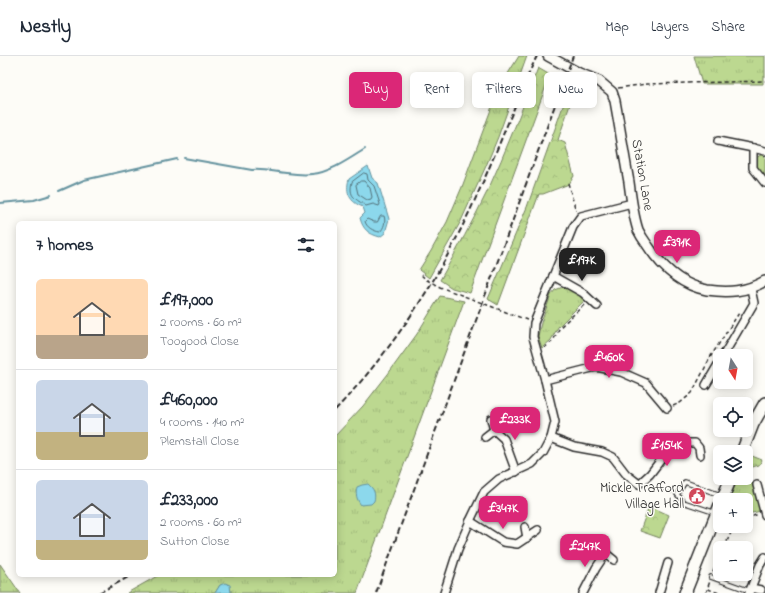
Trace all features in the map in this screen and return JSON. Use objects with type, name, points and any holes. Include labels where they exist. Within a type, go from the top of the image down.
[{"type":"main road","points":[[745,445],[753,424],[765,403]]},
{"type":"main road","points":[[685,593],[713,524]]},
{"type":"street","points":[[548,56],[579,73],[599,81],[609,89]]},
{"type":"street","name":"Station Lane","points":[[609,89],[612,92],[615,101],[638,231],[662,265],[689,285],[719,292],[744,291],[765,281]]},
{"type":"street","points":[[718,141],[765,150]]},
{"type":"street","points":[[753,148],[753,168],[765,183]]},
{"type":"street","points":[[445,592],[458,549],[484,492],[499,479],[532,464],[543,453],[551,438],[555,422],[533,337],[534,323],[573,227],[581,216],[632,203]]},
{"type":"street","points":[[553,276],[583,293],[597,306]]},
{"type":"street","points":[[727,349],[754,303],[750,289]]},
{"type":"street","points":[[545,380],[596,367],[621,372],[646,383],[667,408]]},
{"type":"street","points":[[706,385],[713,373]]},
{"type":"street","points":[[491,419],[494,430],[504,439],[516,472]]},
{"type":"street","points":[[485,437],[494,430]]},
{"type":"street","points":[[551,438],[574,448],[602,452],[613,457],[626,474],[639,484],[650,474],[666,453],[681,443],[695,443],[699,448],[700,455]]},
{"type":"street","points":[[756,485],[765,514]]},
{"type":"street","points":[[470,521],[503,542],[517,544],[538,530]]},
{"type":"street","points":[[525,527],[527,538]]},
{"type":"street","points":[[599,548],[614,560]]},
{"type":"street","points":[[583,593],[606,553]]},
{"type":"street","points":[[761,590],[750,591],[760,565],[765,557]]},
{"type":"street","points":[[659,593],[668,563]]},
{"type":"lane","points":[[713,499],[684,482],[676,494],[683,502],[713,504]]},
{"type":"lane","points":[[711,577],[750,591]]},
{"type":"path","points":[[609,89],[647,84],[765,81]]},
{"type":"path","points":[[568,183],[578,219]]},
{"type":"path","points":[[421,275],[440,287],[534,323]]},
{"type":"path","points":[[537,354],[553,341],[560,327],[590,299]]},
{"type":"path","points":[[667,408],[680,403],[692,393],[711,356],[742,308]]},
{"type":"path","points":[[639,484],[670,491],[676,494]]},
{"type":"path","points":[[753,516],[765,514]]},
{"type":"path","points":[[707,588],[719,593]]},
{"type":"green space","points":[[519,56],[527,56],[521,72],[509,72]]},
{"type":"green space","points":[[694,56],[765,56],[765,76],[763,76],[763,84],[702,84]]},
{"type":"green space","points":[[538,68],[545,72],[544,91],[470,293],[452,288],[440,280],[488,190],[522,108],[536,108],[536,73]]},
{"type":"green space","points":[[492,108],[508,108],[486,166],[461,221],[429,278],[419,270],[447,222],[462,187]]},
{"type":"green space","points":[[562,108],[569,108],[558,140],[565,143],[574,176],[569,184],[543,194],[539,194],[498,305],[488,299],[527,207]]},
{"type":"green space","points":[[765,153],[765,177],[755,166],[755,159]]},
{"type":"green space","points":[[563,287],[581,294],[585,300],[558,327],[551,340],[542,348],[538,336],[541,323],[551,295],[555,290]]},
{"type":"green space","points":[[440,296],[464,301],[357,593],[231,593],[231,590],[220,585],[215,593],[127,593],[155,577],[337,577],[337,434],[363,406],[417,334]]},
{"type":"green space","points":[[753,456],[762,460],[759,465],[753,467]]},
{"type":"green space","points":[[734,485],[753,485],[761,511],[753,513],[753,493],[731,493]]},
{"type":"green space","points":[[649,506],[669,515],[660,538],[640,531]]},
{"type":"green space","points":[[0,564],[20,593],[0,593]]},
{"type":"water","points":[[368,166],[372,178],[378,183],[389,219],[385,233],[380,237],[370,233],[365,228],[360,218],[365,213],[363,207],[352,200],[348,193],[349,179]]},
{"type":"water","points":[[368,484],[374,492],[374,501],[371,504],[361,505],[357,497],[357,487]]},
{"type":"water","points":[[225,583],[230,585],[231,593],[215,593],[220,585]]},
{"type":"waterway","points":[[184,158],[252,170],[309,174],[319,173],[333,168],[365,149]]},
{"type":"waterway","points":[[59,191],[84,180],[177,159]]},
{"type":"waterway","points":[[0,203],[34,200],[51,195]]},
{"type":"railway","points":[[337,408],[354,390],[389,347],[421,301],[435,277],[461,229],[475,199],[537,56]]},
{"type":"railway","points":[[376,593],[573,56]]},
{"type":"railway","points":[[99,593],[128,577]]},
{"type":"place","name":"Mickle Trafford Village Hall","points":[[697,496]]}]
